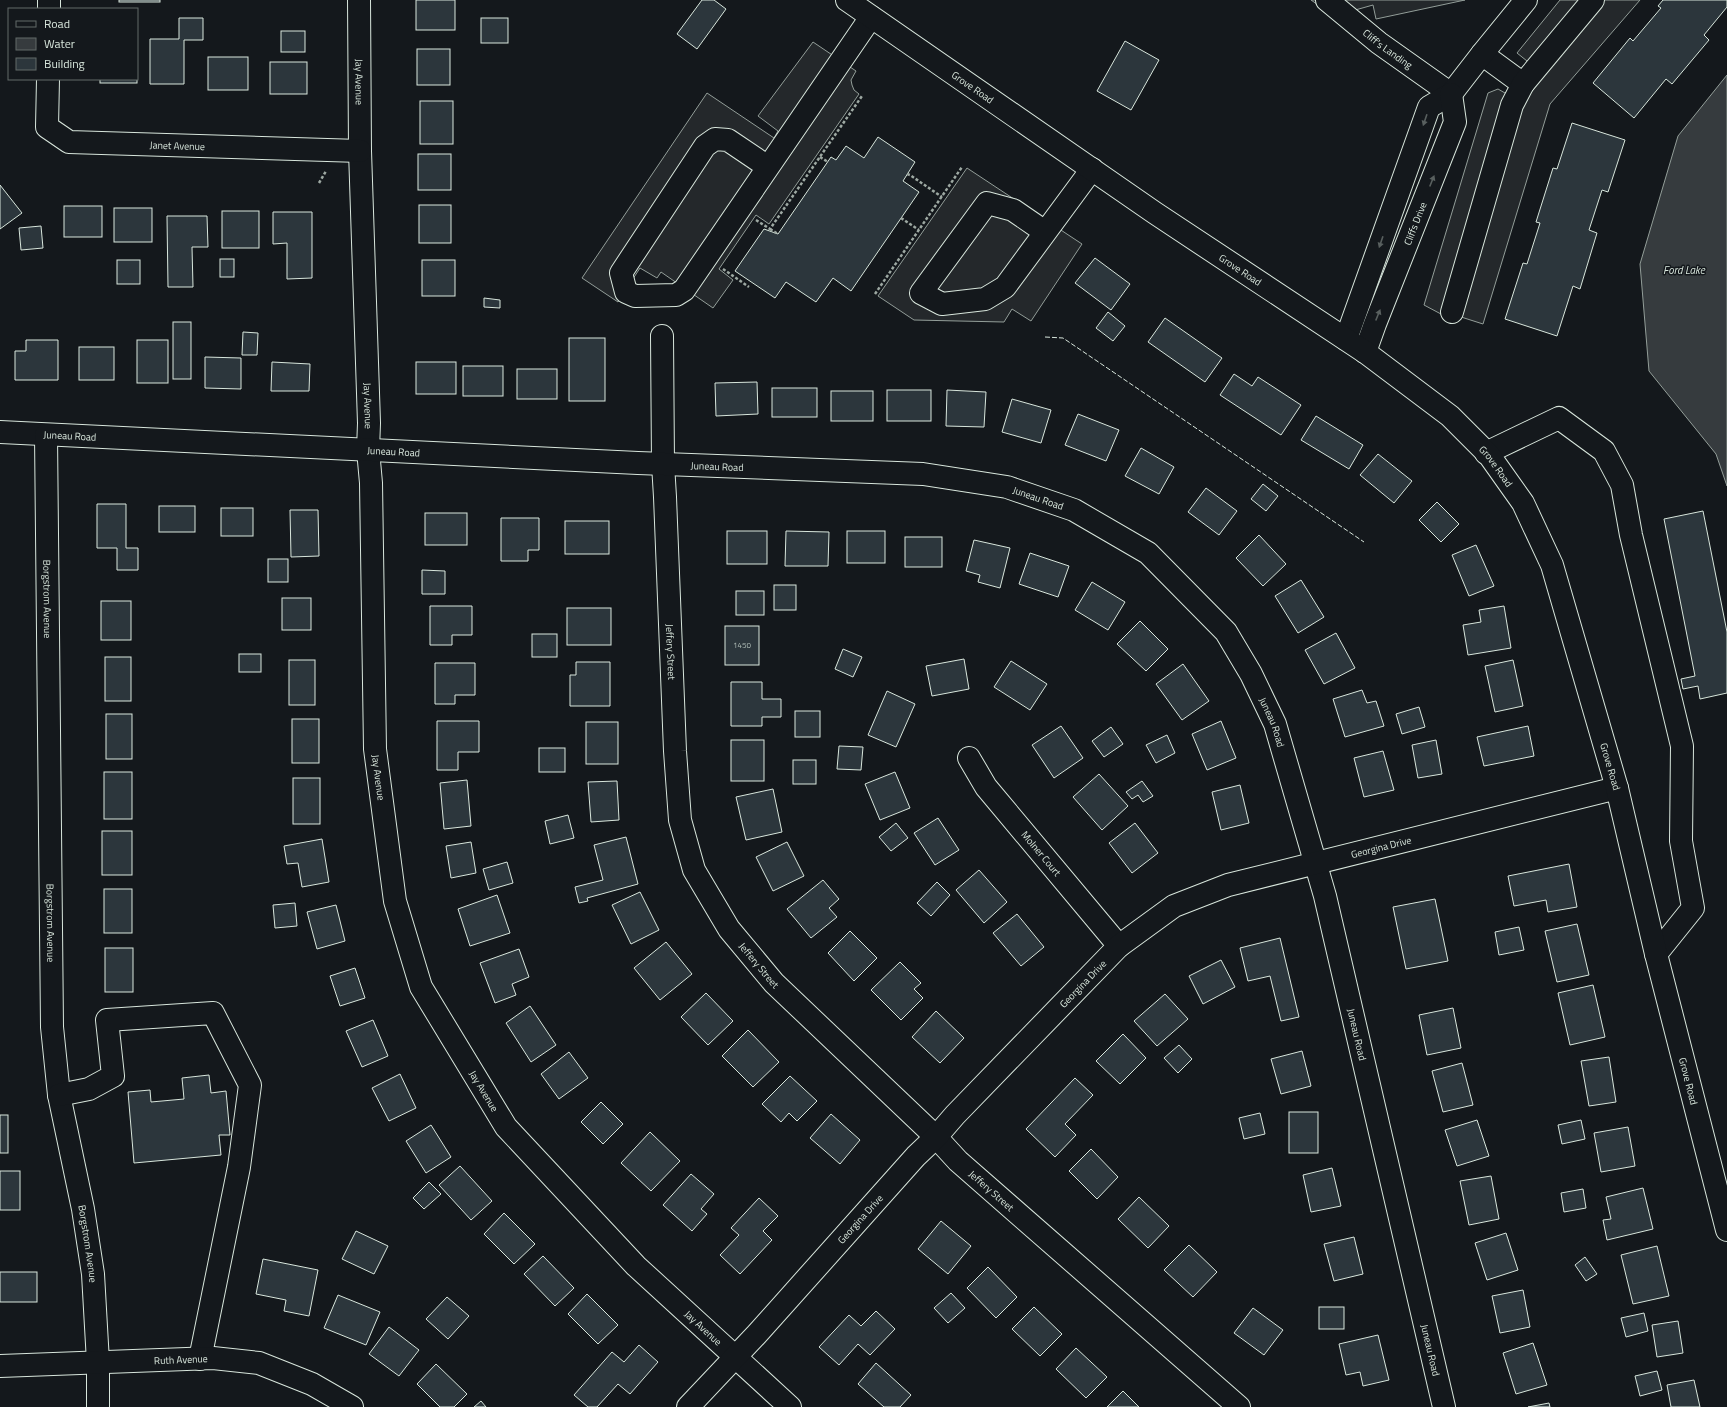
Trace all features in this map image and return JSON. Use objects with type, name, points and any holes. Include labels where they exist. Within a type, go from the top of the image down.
[{"type":"street","name":"Jay Avenue","points":[[359,0],[360,151],[369,416],[368,450],[371,483],[375,749],[395,901],[421,987],[506,1128],[636,1266],[790,1407]]},
{"type":"street","name":"Grove Road","points":[[847,0],[1162,217],[1366,352],[1450,416],[1486,453],[1523,503],[1552,565],[1617,788],[1656,954],[1727,1230]]},
{"type":"street","name":"Cliff's Landing","points":[[1327,0],[1379,43],[1451,94]]},
{"type":"street","points":[[1346,339],[1429,107],[1451,94],[1526,0]]},
{"type":"street","points":[[1452,312],[1512,105],[1522,84],[1593,0]]},
{"type":"street","points":[[768,167],[728,140],[716,139],[705,146],[622,273],[622,282],[626,292],[635,296],[676,295],[684,290],[871,17]]},
{"type":"street","points":[[1482,54],[1522,84]]},
{"type":"street","name":"Janet Avenue","points":[[48,80],[47,127],[69,142],[360,151]]},
{"type":"street","name":"Cliffs Drive","points":[[1366,352],[1378,317],[1455,122],[1451,94]]},
{"type":"street","points":[[1045,232],[1013,210],[988,203],[922,293],[942,304],[985,300],[1005,287],[1092,169]]},
{"type":"street","name":"Jeffery Street","points":[[662,336],[663,464],[675,751],[680,820],[694,870],[729,929],[774,983],[936,1137],[958,1161],[1239,1407]]},
{"type":"street","points":[[1486,453],[1559,418],[1604,451],[1622,485],[1631,535],[1682,746],[1681,841],[1693,908],[1656,954]]},
{"type":"street","name":"Juneau Road","points":[[0,432],[663,464],[923,474],[1007,487],[1074,510],[1148,553],[1226,632],[1251,674],[1275,724],[1316,863],[1444,1407]]},
{"type":"street","name":"Borgstrom Avenue","points":[[46,435],[52,1027],[59,1095],[83,1208],[93,1274],[98,1362],[98,1407]]},
{"type":"street","name":"Molner Court","points":[[969,758],[986,787],[1119,946]]},
{"type":"street","name":"Georgina Drive","points":[[688,1407],[955,1115],[1119,946],[1174,906],[1228,885],[1617,788]]},
{"type":"street","points":[[59,1095],[89,1089],[113,1076],[107,1020],[213,1013],[250,1084],[239,1167],[200,1358]]},
{"type":"street","name":"Ruth Avenue","points":[[0,1366],[213,1358],[259,1364],[312,1384],[352,1407]]},
{"type":"path","points":[[770,229],[862,96]]},
{"type":"path","points":[[820,157],[828,162]]},
{"type":"path","points":[[875,294],[962,167]]},
{"type":"path","points":[[319,182],[326,171]]},
{"type":"path","points":[[907,174],[942,197]]},
{"type":"path","points":[[901,218],[919,230]]},
{"type":"path","points":[[752,226],[756,220],[778,234]]},
{"type":"path","points":[[726,262],[722,268],[749,287]]},
{"type":"shaded area","points":[[1311,0],[1465,0],[1376,19],[1373,5],[1334,16]]},
{"type":"shaded area","points":[[1560,0],[1640,0],[1550,104],[1483,324],[1458,316],[1456,322],[1424,305],[1488,93],[1498,89],[1505,93],[1509,91],[1527,64],[1527,61],[1517,53]]},
{"type":"shaded area","points":[[813,42],[856,71],[851,80],[854,90],[859,94],[769,224],[756,215],[719,269],[733,280],[713,308],[661,272],[657,278],[640,268],[618,302],[582,278],[707,93],[774,138],[778,131],[758,116]]},
{"type":"shaded area","points":[[967,168],[1082,244],[1031,321],[1012,309],[1004,322],[914,320],[878,296]]},
{"type":"water","name":"Ford Lake","points":[[1727,75],[1727,486],[1716,454],[1649,371],[1640,264],[1678,136]]},
{"type":"building","points":[[119,0],[160,0],[160,2],[119,2]]},
{"type":"building","points":[[416,0],[455,0],[455,30],[416,30]]},
{"type":"building","points":[[702,0],[714,0],[726,9],[697,49],[677,34]]},
{"type":"building","points":[[1663,0],[1727,0],[1727,7],[1704,35],[1709,40],[1672,84],[1666,79],[1634,118],[1593,83],[1630,38],[1633,41],[1661,8],[1658,6]]},
{"type":"building","points":[[179,18],[203,18],[203,40],[184,40],[184,84],[150,84],[150,39],[179,39]]},
{"type":"building","points":[[481,18],[508,18],[508,43],[481,43]]},
{"type":"building","points":[[281,31],[305,31],[305,52],[281,52]]},
{"type":"building","points":[[1125,41],[1159,60],[1131,110],[1097,91]]},
{"type":"building","points":[[417,49],[450,49],[450,85],[417,85]]},
{"type":"building","points":[[208,57],[248,57],[248,90],[208,90]]},
{"type":"building","points":[[270,62],[307,62],[307,94],[270,94]]},
{"type":"building","points":[[100,80],[137,80],[137,83],[100,83]]},
{"type":"building","points":[[420,101],[453,101],[453,144],[420,144]]},
{"type":"building","points":[[1572,123],[1625,140],[1608,192],[1602,190],[1589,230],[1597,233],[1580,289],[1573,286],[1557,336],[1505,319],[1523,263],[1527,264],[1540,223],[1536,222],[1553,168],[1557,169]]},
{"type":"building","points":[[878,137],[915,162],[903,181],[919,192],[851,291],[833,278],[816,302],[786,282],[775,298],[735,271],[764,229],[778,234],[831,157],[836,160],[846,146],[864,158]]},
{"type":"building","points":[[418,154],[451,154],[451,190],[418,190]]},
{"type":"building","points":[[0,185],[22,213],[0,229]]},
{"type":"building","points":[[419,205],[451,205],[451,243],[419,243]]},
{"type":"building","points":[[64,206],[102,206],[102,237],[64,237]]},
{"type":"building","points":[[114,208],[152,208],[152,242],[114,242]]},
{"type":"building","points":[[222,211],[259,211],[259,248],[222,248]]},
{"type":"building","points":[[273,212],[312,212],[312,278],[287,279],[287,243],[273,244]]},
{"type":"building","points":[[167,216],[207,216],[208,247],[192,247],[193,287],[168,287]]},
{"type":"building","points":[[41,226],[43,248],[21,250],[19,228]]},
{"type":"building","points":[[1095,258],[1130,284],[1111,310],[1075,283]]},
{"type":"building","points":[[220,259],[234,259],[234,277],[220,277]]},
{"type":"building","points":[[117,260],[140,260],[140,284],[117,284]]},
{"type":"building","points":[[422,260],[455,260],[455,296],[422,296]]},
{"type":"building","points":[[484,298],[500,300],[500,308],[484,307]]},
{"type":"building","points":[[1108,312],[1125,326],[1113,341],[1096,328]]},
{"type":"building","points":[[1165,318],[1222,358],[1205,382],[1148,342]]},
{"type":"building","points":[[173,322],[191,322],[191,379],[173,379]]},
{"type":"building","points":[[243,332],[258,333],[257,355],[242,355]]},
{"type":"building","points":[[569,338],[605,338],[605,401],[569,401]]},
{"type":"building","points":[[26,340],[58,340],[58,380],[15,380],[15,351],[26,351]]},
{"type":"building","points":[[137,340],[168,340],[168,383],[137,383]]},
{"type":"building","points":[[79,347],[114,347],[114,380],[79,380]]},
{"type":"building","points":[[205,357],[241,358],[241,389],[205,388]]},
{"type":"building","points":[[272,362],[310,364],[309,391],[271,391]]},
{"type":"building","points":[[416,362],[456,362],[456,394],[416,394]]},
{"type":"building","points":[[463,366],[503,366],[503,396],[463,396]]},
{"type":"building","points":[[517,369],[557,369],[557,399],[517,399]]},
{"type":"building","points":[[1234,374],[1252,386],[1258,377],[1301,405],[1281,435],[1220,395]]},
{"type":"building","points":[[757,382],[758,414],[716,416],[715,383]]},
{"type":"building","points":[[772,388],[817,388],[817,417],[772,417]]},
{"type":"building","points":[[887,390],[931,390],[931,421],[887,421]]},
{"type":"building","points":[[947,390],[986,392],[984,427],[946,426]]},
{"type":"building","points":[[831,391],[873,391],[873,421],[831,421]]},
{"type":"building","points":[[1012,399],[1051,410],[1041,443],[1002,432]]},
{"type":"building","points":[[1078,414],[1119,430],[1106,461],[1065,445]]},
{"type":"building","points":[[1316,416],[1363,445],[1349,469],[1301,440]]},
{"type":"building","points":[[1141,448],[1174,467],[1159,494],[1125,476]]},
{"type":"building","points":[[1378,454],[1412,481],[1394,503],[1360,475]]},
{"type":"building","points":[[1263,484],[1278,496],[1266,511],[1251,499]]},
{"type":"building","points":[[1206,488],[1237,511],[1219,535],[1188,512]]},
{"type":"building","points":[[1437,502],[1459,524],[1441,542],[1419,520]]},
{"type":"building","points":[[97,504],[126,504],[126,548],[138,548],[138,570],[117,570],[117,548],[97,548]]},
{"type":"building","points":[[159,506],[195,506],[195,532],[159,532]]},
{"type":"building","points":[[221,508],[253,508],[253,536],[221,536]]},
{"type":"building","points":[[290,510],[318,510],[319,556],[291,557]]},
{"type":"building","points":[[1703,511],[1727,632],[1727,693],[1700,699],[1698,686],[1683,689],[1681,679],[1695,676],[1664,519]]},
{"type":"building","points":[[425,513],[467,513],[467,545],[425,545]]},
{"type":"building","points":[[501,518],[539,518],[539,550],[528,550],[528,561],[501,561]]},
{"type":"building","points":[[565,521],[609,521],[609,554],[565,554]]},
{"type":"building","points":[[727,531],[767,531],[767,564],[727,564]]},
{"type":"building","points":[[786,531],[829,532],[828,566],[785,566]]},
{"type":"building","points":[[847,531],[885,531],[885,563],[847,563]]},
{"type":"building","points":[[1259,535],[1286,564],[1263,586],[1236,558]]},
{"type":"building","points":[[905,537],[942,537],[942,567],[905,567]]},
{"type":"building","points":[[974,540],[1010,548],[1000,588],[978,582],[980,575],[966,571]]},
{"type":"building","points":[[1476,545],[1494,586],[1469,596],[1452,555]]},
{"type":"building","points":[[1030,553],[1069,566],[1058,597],[1019,584]]},
{"type":"building","points":[[268,559],[288,559],[288,582],[268,582]]},
{"type":"building","points":[[422,570],[445,571],[445,594],[422,594]]},
{"type":"building","points":[[1301,580],[1324,617],[1298,633],[1275,596]]},
{"type":"building","points":[[1092,582],[1125,602],[1108,630],[1075,610]]},
{"type":"building","points":[[774,585],[796,585],[796,610],[774,610]]},
{"type":"building","points":[[736,591],[764,591],[764,615],[736,615]]},
{"type":"building","points":[[282,598],[311,598],[311,630],[282,630]]},
{"type":"building","points":[[101,601],[131,601],[131,640],[101,640]]},
{"type":"building","points":[[430,606],[472,606],[472,635],[452,635],[452,645],[430,645]]},
{"type":"building","points":[[1504,606],[1511,648],[1468,655],[1463,625],[1481,622],[1479,610]]},
{"type":"building","points":[[567,608],[611,608],[611,645],[567,645]]},
{"type":"building","points":[[1140,621],[1168,649],[1146,671],[1117,644]]},
{"type":"building","points":[[725,626],[759,626],[759,665],[725,665]]},
{"type":"building","points":[[1336,633],[1355,668],[1324,684],[1305,650]]},
{"type":"building","points":[[532,634],[557,634],[557,657],[532,657]]},
{"type":"building","points":[[843,649],[862,657],[853,677],[835,669]]},
{"type":"building","points":[[239,654],[261,654],[261,672],[239,672]]},
{"type":"building","points":[[105,657],[131,657],[131,701],[105,701]]},
{"type":"building","points":[[964,659],[969,689],[932,696],[926,666]]},
{"type":"building","points":[[289,660],[315,660],[315,705],[289,705]]},
{"type":"building","points":[[1513,660],[1523,706],[1495,712],[1485,666]]},
{"type":"building","points":[[1011,661],[1047,684],[1030,710],[994,687]]},
{"type":"building","points":[[576,662],[610,662],[610,706],[570,706],[570,675],[576,675]]},
{"type":"building","points":[[435,663],[475,663],[475,695],[455,695],[455,704],[435,704]]},
{"type":"building","points":[[1183,664],[1209,701],[1182,720],[1156,684]]},
{"type":"building","points":[[731,682],[762,682],[762,699],[781,699],[781,717],[762,717],[762,726],[731,726]]},
{"type":"building","points":[[1362,690],[1367,703],[1376,701],[1384,726],[1345,737],[1333,699]]},
{"type":"building","points":[[887,691],[915,704],[896,747],[868,735]]},
{"type":"building","points":[[1419,707],[1425,727],[1402,734],[1396,714]]},
{"type":"building","points":[[795,711],[820,711],[820,737],[795,737]]},
{"type":"building","points":[[106,714],[132,714],[132,759],[106,759]]},
{"type":"building","points":[[292,719],[319,719],[319,763],[292,763]]},
{"type":"building","points":[[437,721],[479,721],[479,752],[458,752],[458,770],[437,770]]},
{"type":"building","points":[[1221,721],[1236,758],[1207,770],[1192,734]]},
{"type":"building","points":[[586,722],[618,722],[618,764],[586,764]]},
{"type":"building","points":[[1061,726],[1083,758],[1054,778],[1032,745]]},
{"type":"building","points":[[1528,726],[1534,756],[1484,766],[1477,737]]},
{"type":"building","points":[[1111,727],[1123,744],[1104,757],[1092,741]]},
{"type":"building","points":[[1167,735],[1175,753],[1156,763],[1146,745]]},
{"type":"building","points":[[731,740],[764,740],[764,781],[731,781]]},
{"type":"building","points":[[1436,740],[1442,774],[1418,778],[1412,745]]},
{"type":"building","points":[[839,746],[863,747],[861,770],[837,769]]},
{"type":"building","points":[[539,748],[565,748],[565,772],[539,772]]},
{"type":"building","points":[[1383,751],[1394,790],[1364,797],[1354,758]]},
{"type":"building","points":[[793,760],[816,760],[816,784],[793,784]]},
{"type":"building","points":[[104,772],[132,772],[132,819],[104,819]]},
{"type":"building","points":[[895,772],[910,808],[880,820],[865,784]]},
{"type":"building","points":[[1099,774],[1128,806],[1102,830],[1073,797]]},
{"type":"building","points":[[293,778],[320,778],[320,824],[293,824]]},
{"type":"building","points":[[467,780],[471,826],[444,829],[440,783]]},
{"type":"building","points":[[617,781],[619,820],[591,822],[588,782]]},
{"type":"building","points":[[1142,781],[1153,796],[1143,802],[1138,795],[1132,799],[1126,792]]},
{"type":"building","points":[[1240,785],[1249,823],[1221,830],[1212,792]]},
{"type":"building","points":[[773,789],[782,832],[746,840],[736,797]]},
{"type":"building","points":[[568,815],[574,838],[550,844],[545,821]]},
{"type":"building","points":[[938,818],[959,850],[935,865],[914,833]]},
{"type":"building","points":[[896,823],[908,838],[891,851],[879,837]]},
{"type":"building","points":[[1135,823],[1158,853],[1132,873],[1109,843]]},
{"type":"building","points":[[102,831],[132,831],[132,875],[102,875]]},
{"type":"building","points":[[626,837],[638,884],[587,898],[588,901],[579,903],[575,887],[603,880],[594,845]]},
{"type":"building","points":[[322,839],[329,882],[302,887],[298,863],[287,864],[284,846]]},
{"type":"building","points":[[471,842],[476,873],[451,878],[446,846]]},
{"type":"building","points":[[787,842],[804,876],[773,891],[756,857]]},
{"type":"building","points":[[507,862],[513,883],[489,890],[483,869]]},
{"type":"building","points":[[1569,864],[1577,907],[1548,912],[1546,900],[1514,906],[1508,876]]},
{"type":"building","points":[[979,870],[1007,902],[984,923],[956,890]]},
{"type":"building","points":[[823,880],[839,899],[829,908],[837,917],[811,938],[787,909]]},
{"type":"building","points":[[937,882],[950,895],[931,916],[917,903]]},
{"type":"building","points":[[104,889],[132,889],[132,933],[104,933]]},
{"type":"building","points":[[640,892],[659,930],[631,944],[612,905]]},
{"type":"building","points":[[497,895],[510,933],[470,946],[458,909]]},
{"type":"building","points":[[1435,899],[1448,961],[1406,969],[1393,907]]},
{"type":"building","points":[[295,903],[297,926],[275,928],[273,905]]},
{"type":"building","points":[[336,905],[345,941],[317,949],[307,912]]},
{"type":"building","points":[[1017,914],[1044,947],[1021,966],[993,933]]},
{"type":"building","points":[[1577,924],[1589,975],[1557,982],[1545,931]]},
{"type":"building","points":[[1519,927],[1524,950],[1499,955],[1495,932]]},
{"type":"building","points":[[850,931],[877,958],[854,981],[828,953]]},
{"type":"building","points":[[1280,938],[1299,1017],[1281,1021],[1270,976],[1248,981],[1240,948]]},
{"type":"building","points":[[666,942],[692,974],[660,1000],[634,968]]},
{"type":"building","points":[[105,948],[133,948],[133,992],[105,992]]},
{"type":"building","points":[[519,949],[529,977],[512,984],[516,995],[495,1003],[480,963]]},
{"type":"building","points":[[1221,960],[1235,987],[1203,1004],[1189,976]]},
{"type":"building","points":[[900,962],[921,983],[914,989],[923,998],[901,1020],[871,990]]},
{"type":"building","points":[[355,968],[365,998],[340,1006],[330,976]]},
{"type":"building","points":[[1593,985],[1605,1037],[1570,1045],[1558,993]]},
{"type":"building","points":[[706,993],[733,1021],[708,1045],[681,1017]]},
{"type":"building","points":[[1165,994],[1188,1019],[1157,1046],[1134,1021]]},
{"type":"building","points":[[530,1006],[556,1045],[531,1062],[506,1023]]},
{"type":"building","points":[[1453,1008],[1461,1048],[1427,1055],[1419,1015]]},
{"type":"building","points":[[936,1011],[964,1038],[940,1063],[912,1037]]},
{"type":"building","points":[[373,1020],[388,1056],[362,1067],[346,1031]]},
{"type":"building","points":[[748,1030],[779,1062],[753,1087],[722,1056]]},
{"type":"building","points":[[1123,1034],[1146,1058],[1120,1084],[1096,1061]]},
{"type":"building","points":[[1179,1045],[1192,1059],[1178,1073],[1164,1058]]},
{"type":"building","points":[[1302,1051],[1311,1086],[1281,1094],[1271,1059]]},
{"type":"building","points":[[569,1052],[588,1078],[559,1099],[541,1074]]},
{"type":"building","points":[[1609,1057],[1616,1102],[1589,1106],[1581,1061]]},
{"type":"building","points":[[1462,1063],[1473,1105],[1443,1112],[1432,1071]]},
{"type":"building","points":[[400,1074],[416,1108],[389,1121],[372,1088]]},
{"type":"building","points":[[209,1075],[211,1093],[226,1091],[230,1135],[219,1135],[221,1155],[134,1163],[128,1092],[150,1090],[151,1102],[184,1099],[182,1078]]},
{"type":"building","points":[[790,1076],[817,1101],[797,1121],[789,1113],[781,1122],[762,1104]]},
{"type":"building","points":[[1075,1078],[1093,1095],[1065,1124],[1076,1135],[1055,1157],[1026,1129]]},
{"type":"building","points":[[601,1102],[623,1124],[603,1144],[581,1122]]},
{"type":"building","points":[[1289,1112],[1318,1112],[1318,1153],[1289,1153]]},
{"type":"building","points":[[1260,1113],[1265,1134],[1244,1139],[1239,1118]]},
{"type":"building","points":[[831,1114],[860,1140],[840,1164],[810,1138]]},
{"type":"building","points":[[0,1115],[8,1115],[8,1153],[0,1153]]},
{"type":"building","points":[[1477,1120],[1489,1156],[1457,1166],[1445,1130]]},
{"type":"building","points":[[1581,1120],[1585,1139],[1562,1144],[1558,1125]]},
{"type":"building","points":[[431,1125],[451,1157],[426,1173],[406,1141]]},
{"type":"building","points":[[1628,1127],[1635,1166],[1601,1172],[1594,1133]]},
{"type":"building","points":[[650,1132],[680,1161],[651,1191],[621,1163]]},
{"type":"building","points":[[1091,1149],[1118,1177],[1097,1199],[1069,1171]]},
{"type":"building","points":[[460,1166],[492,1201],[471,1220],[439,1185]]},
{"type":"building","points":[[1332,1168],[1341,1206],[1311,1212],[1303,1175]]},
{"type":"building","points":[[0,1171],[20,1171],[20,1210],[0,1210]]},
{"type":"building","points":[[691,1174],[714,1194],[701,1209],[707,1214],[692,1231],[663,1205]]},
{"type":"building","points":[[1491,1176],[1499,1219],[1469,1225],[1460,1181]]},
{"type":"building","points":[[429,1182],[441,1194],[424,1209],[413,1198]]},
{"type":"building","points":[[1643,1188],[1653,1229],[1607,1240],[1603,1220],[1611,1219],[1606,1197]]},
{"type":"building","points":[[1583,1189],[1586,1208],[1564,1212],[1561,1193]]},
{"type":"building","points":[[1139,1197],[1169,1226],[1148,1248],[1118,1219]]},
{"type":"building","points":[[759,1198],[778,1216],[763,1231],[772,1240],[740,1274],[720,1255],[739,1235],[731,1228]]},
{"type":"building","points":[[504,1213],[535,1244],[514,1264],[484,1234]]},
{"type":"building","points":[[941,1221],[971,1246],[948,1274],[918,1249]]},
{"type":"building","points":[[356,1231],[388,1246],[374,1274],[342,1259]]},
{"type":"building","points":[[1506,1233],[1518,1270],[1487,1280],[1475,1243]]},
{"type":"building","points":[[1354,1237],[1363,1274],[1334,1281],[1324,1244]]},
{"type":"building","points":[[1189,1245],[1217,1272],[1193,1297],[1164,1270]]},
{"type":"building","points":[[1657,1246],[1669,1296],[1633,1304],[1621,1255]]},
{"type":"building","points":[[543,1256],[574,1288],[555,1306],[524,1274]]},
{"type":"building","points":[[1585,1257],[1597,1274],[1586,1281],[1575,1265]]},
{"type":"building","points":[[263,1259],[318,1270],[309,1316],[284,1311],[286,1300],[256,1294]]},
{"type":"building","points":[[988,1267],[1017,1297],[996,1318],[967,1288]]},
{"type":"building","points":[[0,1272],[37,1272],[37,1302],[0,1302]]},
{"type":"building","points":[[1523,1290],[1530,1327],[1500,1333],[1492,1296]]},
{"type":"building","points":[[951,1293],[965,1308],[948,1323],[934,1308]]},
{"type":"building","points":[[587,1294],[618,1325],[598,1344],[568,1314]]},
{"type":"building","points":[[338,1295],[380,1312],[366,1345],[324,1328]]},
{"type":"building","points":[[447,1297],[469,1316],[448,1339],[426,1319]]},
{"type":"building","points":[[1034,1307],[1062,1334],[1040,1356],[1012,1329]]},
{"type":"building","points":[[1319,1307],[1344,1307],[1344,1329],[1319,1329]]},
{"type":"building","points":[[1253,1308],[1283,1330],[1264,1355],[1234,1333]]},
{"type":"building","points":[[876,1311],[895,1329],[870,1355],[858,1344],[839,1365],[819,1347],[849,1315],[861,1326]]},
{"type":"building","points":[[1644,1313],[1648,1331],[1626,1337],[1621,1318]]},
{"type":"building","points":[[1678,1321],[1683,1353],[1657,1357],[1652,1325]]},
{"type":"building","points":[[389,1327],[419,1350],[399,1376],[369,1354]]},
{"type":"building","points":[[1378,1335],[1389,1380],[1363,1386],[1360,1372],[1346,1375],[1339,1344]]},
{"type":"building","points":[[1533,1343],[1547,1385],[1516,1394],[1503,1353]]},
{"type":"building","points":[[639,1345],[658,1362],[630,1394],[618,1384],[597,1407],[588,1407],[574,1395],[612,1352],[624,1362]]},
{"type":"building","points":[[1076,1348],[1107,1377],[1086,1398],[1056,1369]]},
{"type":"building","points":[[876,1363],[911,1395],[900,1407],[884,1407],[858,1384]]},
{"type":"building","points":[[436,1364],[467,1394],[454,1407],[440,1407],[417,1384]]},
{"type":"building","points":[[1657,1371],[1662,1390],[1640,1396],[1635,1376]]},
{"type":"building","points":[[1694,1380],[1700,1407],[1671,1407],[1667,1385]]},
{"type":"building","points":[[1123,1391],[1139,1407],[1107,1407]]},
{"type":"building","points":[[481,1401],[486,1407],[474,1407]]},
{"type":"building","points":[[1549,1403],[1550,1407],[1528,1407]]},
{"type":"fence","points":[[1045,337],[1063,338],[1364,542]]}]
